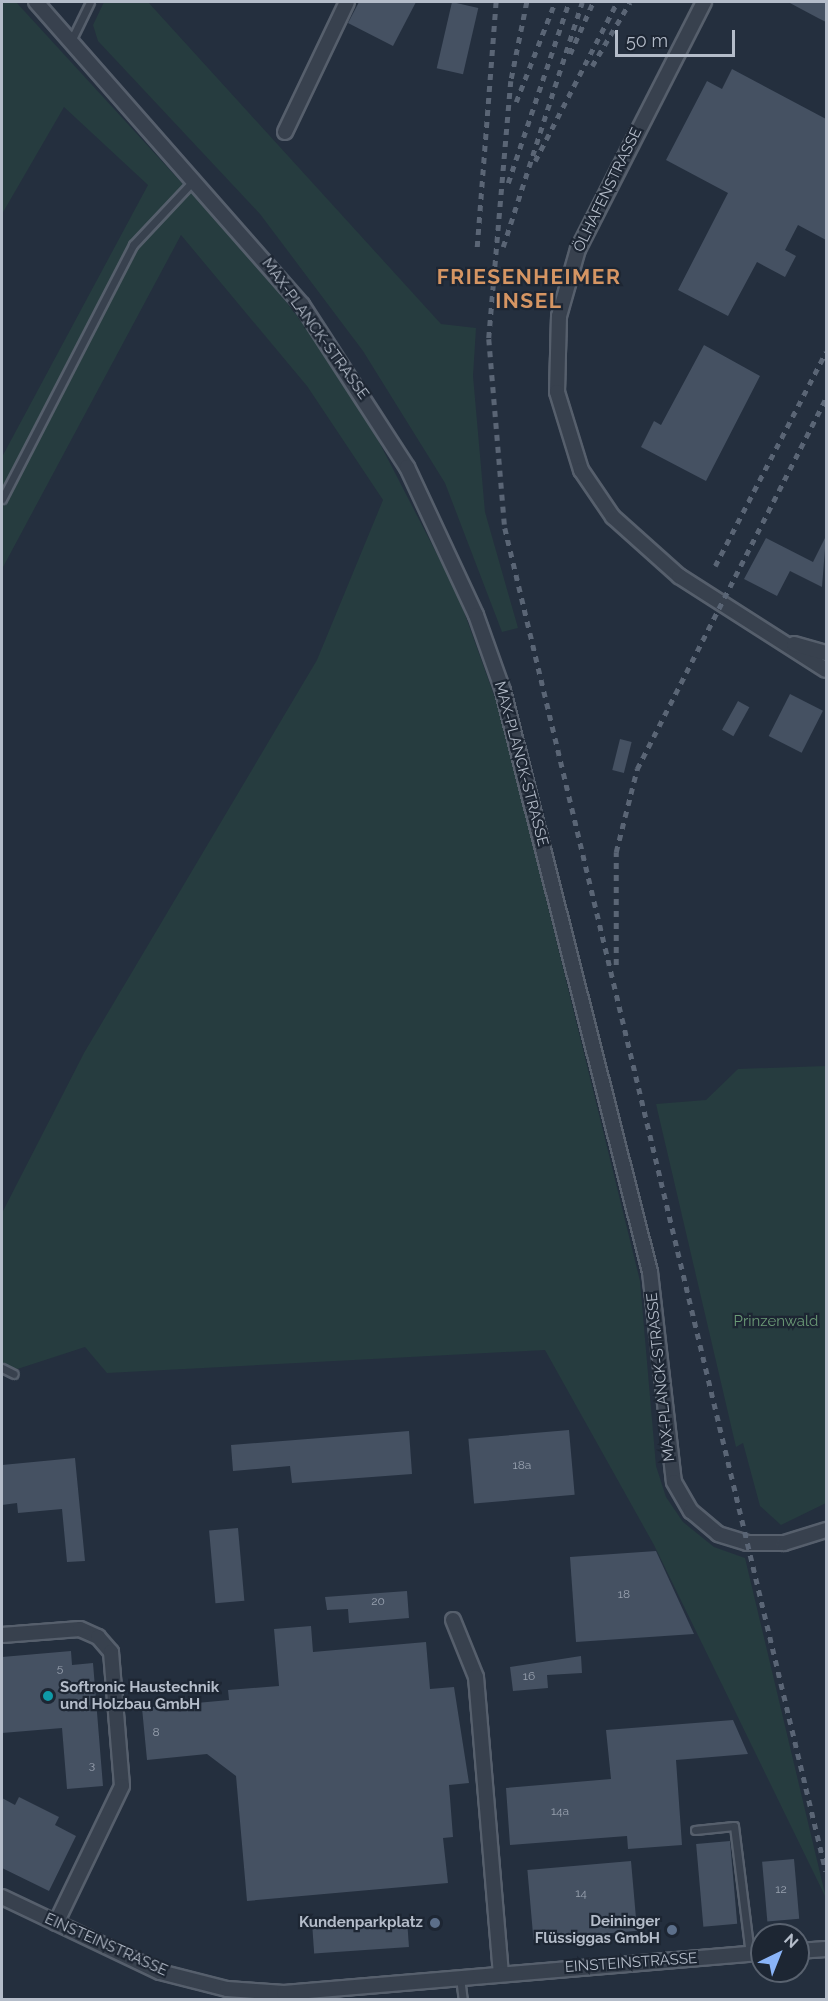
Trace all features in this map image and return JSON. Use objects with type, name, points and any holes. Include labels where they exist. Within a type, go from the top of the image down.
[{"type":"street","name":"MAX-PLANCK-STRASSE","points":[[36,2],[287,286],[362,390],[406,467],[476,615],[503,691],[650,1272],[674,1482],[691,1511],[718,1533],[737,1540],[784,1543],[826,1530]]},
{"type":"street","points":[[285,132],[347,2]]},
{"type":"street","name":"ÖLHAFENSTRASSE","points":[[704,2],[578,249],[559,316],[557,392],[581,470],[613,517],[679,576],[792,644],[826,670]]},
{"type":"street","name":"ÖLHAFENSTRASSE","points":[[792,644],[826,653]]},
{"type":"street","points":[[453,1620],[477,1677],[501,1973]]},
{"type":"street","points":[[2,1635],[80,1629],[98,1637],[111,1652],[122,1786],[56,1923]]},
{"type":"street","name":"EINSTEINSTRASSE","points":[[2,1897],[160,1972],[227,1989],[284,1993],[501,1973],[750,1954]]},
{"type":"street","points":[[810,1950],[826,1949]]},
{"type":"lane","points":[[71,41],[90,2]]},
{"type":"lane","points":[[2,499],[133,245],[194,180]]},
{"type":"lane","points":[[2,1368],[14,1374]]},
{"type":"lane","points":[[695,1830],[734,1826],[751,1923]]},
{"type":"lane","points":[[460,1977],[463,2000]]},
{"type":"green space","points":[[2,2],[16,2],[258,266],[319,344],[361,407],[458,595],[500,712],[640,1281],[656,1466],[666,1497],[683,1522],[714,1547],[745,1558],[826,1898],[654,1545],[545,1350],[107,1373],[85,1347],[2,1374],[2,1213],[84,1053],[317,660],[383,500],[307,386],[181,235],[2,569],[2,457],[148,185],[64,107],[2,214]]},
{"type":"green space","points":[[104,2],[148,2],[441,324],[476,328],[473,376],[485,512],[518,628],[502,632],[445,483],[363,351],[260,214],[98,41],[93,25]]},
{"type":"green space","name":"Prinzenwald","points":[[826,1066],[826,1503],[781,1525],[760,1506],[743,1443],[736,1447],[656,1104],[706,1100],[738,1069]]},
{"type":"building","points":[[359,2],[416,2],[393,46],[348,23]]},
{"type":"building","points":[[452,2],[478,8],[463,74],[437,68]]},
{"type":"building","points":[[788,2],[826,2],[826,22],[818,18]]},
{"type":"building","points":[[732,69],[826,119],[826,240],[798,225],[785,250],[796,256],[785,277],[757,262],[728,316],[678,290],[728,193],[666,160],[707,81],[722,89]]},
{"type":"building","points":[[704,345],[760,376],[706,481],[641,447],[654,421],[661,425]]},
{"type":"building","points":[[826,536],[822,587],[790,571],[777,596],[744,579],[766,538],[813,562]]},
{"type":"building","points":[[790,694],[823,711],[802,753],[769,736]]},
{"type":"building","points":[[738,701],[749,707],[733,736],[722,730]]},
{"type":"building","points":[[620,739],[632,742],[624,773],[612,770]]},
{"type":"building","points":[[569,1430],[575,1495],[474,1504],[468,1439]]},
{"type":"building","points":[[409,1431],[412,1474],[292,1483],[290,1466],[233,1471],[231,1445]]},
{"type":"building","points":[[75,1458],[85,1561],[67,1562],[62,1509],[18,1513],[17,1503],[2,1505],[2,1465]]},
{"type":"building","points":[[238,1528],[244,1601],[215,1603],[209,1531]]},
{"type":"building","points":[[656,1551],[694,1634],[576,1642],[570,1557]]},
{"type":"building","points":[[407,1591],[409,1618],[349,1623],[348,1609],[327,1610],[325,1597]]},
{"type":"building","points":[[311,1626],[313,1652],[426,1642],[430,1689],[454,1687],[469,1783],[449,1785],[453,1837],[443,1838],[448,1883],[247,1901],[236,1776],[207,1754],[147,1760],[142,1708],[229,1700],[228,1690],[279,1686],[274,1629]]},
{"type":"building","name":"Softronic Haustechnik und Holzbau GmbH","points":[[71,1651],[72,1665],[93,1663],[103,1786],[67,1789],[62,1728],[2,1733],[2,1657]]},
{"type":"building","points":[[581,1656],[582,1673],[547,1675],[548,1688],[513,1691],[510,1667]]},
{"type":"building","points":[[733,1720],[748,1754],[676,1760],[682,1845],[628,1849],[627,1836],[510,1845],[506,1788],[611,1779],[606,1730]]},
{"type":"building","points":[[19,1797],[59,1817],[55,1825],[76,1836],[49,1891],[2,1868],[2,1798],[15,1805]]},
{"type":"building","points":[[730,1841],[737,1924],[703,1927],[696,1844]]},
{"type":"building","points":[[794,1859],[799,1919],[767,1922],[762,1862]]},
{"type":"building","points":[[631,1861],[637,1931],[533,1940],[527,1870]]},
{"type":"building","points":[[407,1919],[409,1947],[314,1954],[312,1926]]},
{"type":"railway","points":[[477,247],[496,2]]},
{"type":"railway","points":[[527,2],[511,81],[489,339],[505,528],[826,1871]]},
{"type":"railway","points":[[516,102],[555,2]]},
{"type":"railway","points":[[508,183],[569,2]]},
{"type":"railway","points":[[503,247],[582,2]]},
{"type":"railway","points":[[570,54],[593,2]]},
{"type":"railway","points":[[535,161],[617,2]]},
{"type":"railway","points":[[592,66],[630,2]]},
{"type":"railway","points":[[715,566],[826,352]]},
{"type":"railway","points":[[616,965],[616,852],[637,769],[826,398]]},
{"type":"place","name":"Softronic Haustechnik und Holzbau GmbH","points":[[48,1696]]},
{"type":"place","name":"Kundenparkplatz","points":[[435,1923]]},
{"type":"place","name":"Deininger Flüssiggas GmbH","points":[[672,1930]]},
{"type":"district","name":"FRIESENHEIMER INSEL","points":[[529,289]]}]
